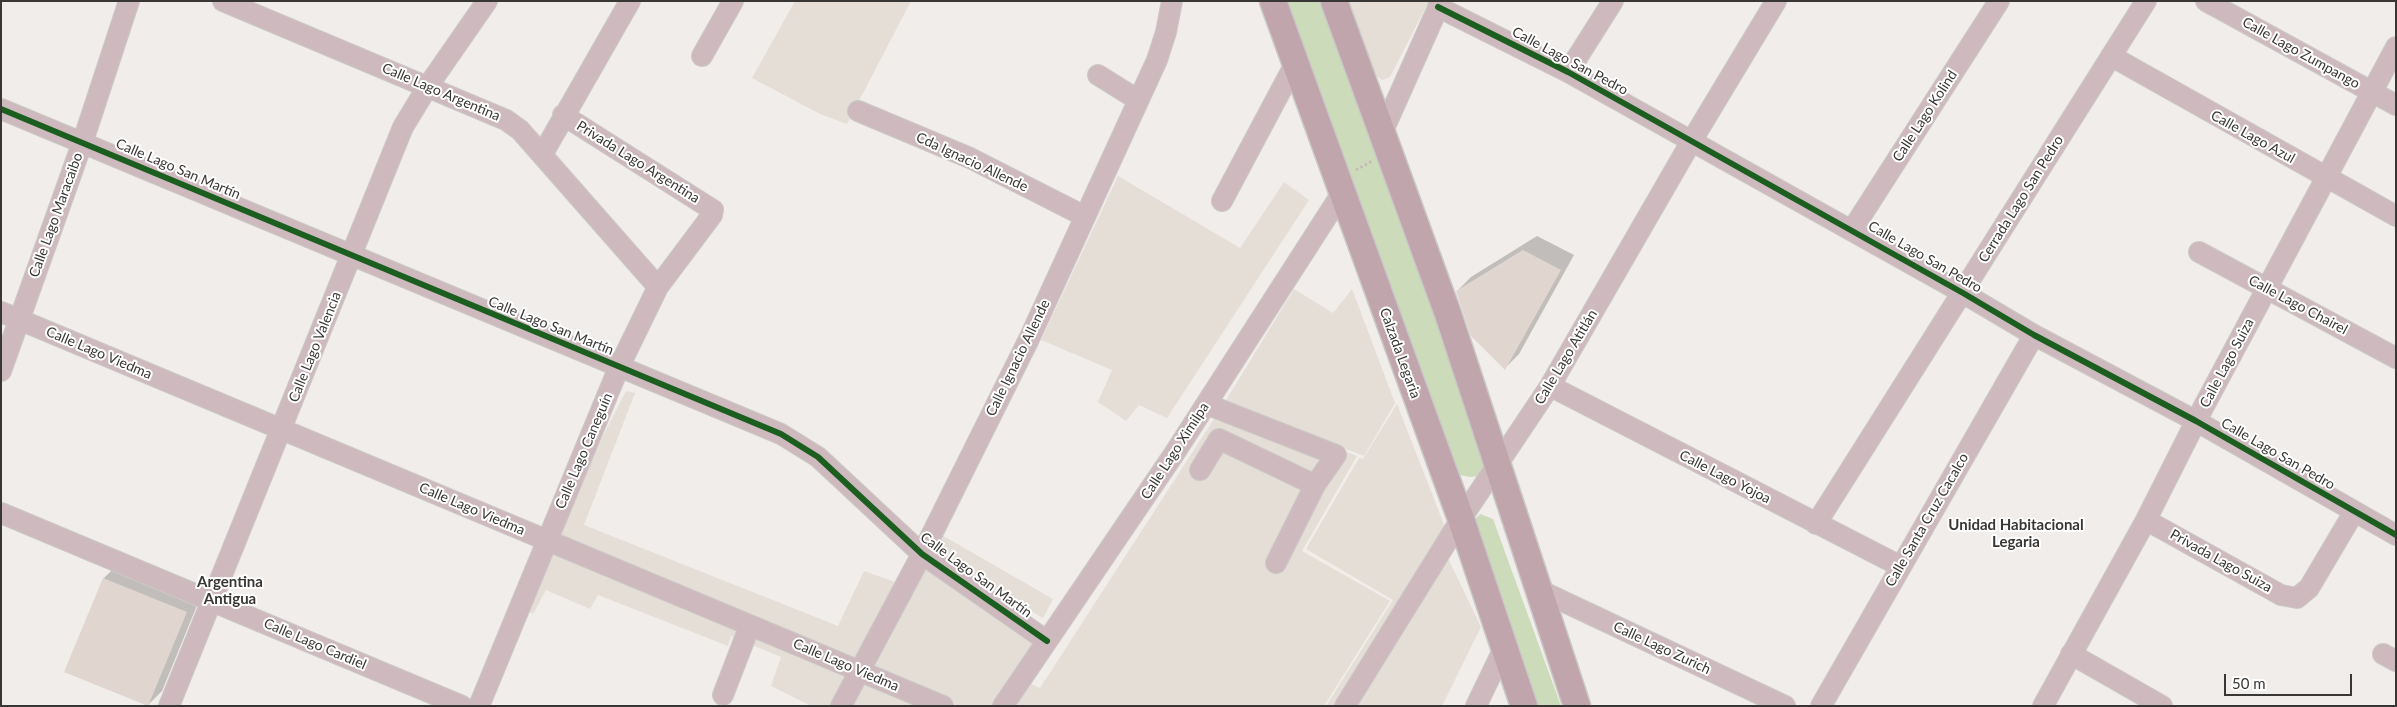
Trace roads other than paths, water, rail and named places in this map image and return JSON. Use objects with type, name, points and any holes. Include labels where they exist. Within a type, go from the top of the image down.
[{"type":"main road","name":"Calzada Legaria","points":[[1273,1],[1461,520],[1524,706]]},
{"type":"main road","points":[[1334,1],[1386,141],[1499,464],[1577,706]]},
{"type":"street","name":"Calle Lago Maracaibo","points":[[1,371],[10,316],[83,141],[129,1]]},
{"type":"street","name":"Calle Lago Argentina","points":[[223,1],[506,120],[520,130],[658,287]]},
{"type":"street","name":"Calle Lago Valencia","points":[[169,706],[403,127],[428,86],[487,1]]},
{"type":"street","points":[[702,56],[733,1]]},
{"type":"street","name":"Calle Ignacio Allende","points":[[841,706],[862,670],[922,554],[1029,339],[1157,60],[1166,32],[1172,1]]},
{"type":"street","points":[[1568,72],[1613,1]]},
{"type":"street","name":"Calle Lago Atitlán","points":[[1346,706],[1461,520],[1550,386],[1691,142],[1776,1]]},
{"type":"street","name":"Calle Lago Kolind","points":[[1852,230],[1999,1]]},
{"type":"street","name":"Cerrada Lago San Pedro","points":[[1816,524],[2146,1]]},
{"type":"street","name":"Calle Lago Zumpango","points":[[2206,1],[2396,105]]},
{"type":"street","points":[[542,155],[626,3]]},
{"type":"street","points":[[1386,141],[1439,4]]},
{"type":"street","name":"Calle Lago San Pedro","points":[[1439,4],[1568,72],[1852,230],[2034,335],[2196,421],[2396,535]]},
{"type":"street","name":"Calle Lago Suiza","points":[[2043,706],[2146,520],[2196,421],[2396,47]]},
{"type":"street","name":"Calle Lago Azul","points":[[2111,56],[2325,178],[2396,216]]},
{"type":"street","points":[[1222,201],[1296,62]]},
{"type":"street","points":[[1098,76],[1138,100]]},
{"type":"street","name":"Calle Lago San Martín","points":[[1,109],[83,141],[351,257],[781,434],[818,457],[922,554],[1047,641]]},
{"type":"street","name":"Cda Ignacio Allende","points":[[858,111],[970,158],[1084,216]]},
{"type":"street","name":"Privada Lago Argentina","points":[[563,116],[713,210]]},
{"type":"street","name":"Calle Lago Ximilpa","points":[[1003,706],[1078,598],[1206,404],[1340,186]]},
{"type":"street","name":"Calle Lago Caneguín","points":[[478,706],[619,367],[658,287],[712,215],[713,210]]},
{"type":"street","name":"Calle Lago Chairel","points":[[2200,252],[2396,358]]},
{"type":"street","name":"Calle Lago Viedma","points":[[10,316],[862,670],[944,706]]},
{"type":"street","name":"Calle Santa Cruz Cacalco","points":[[1821,706],[2034,335]]},
{"type":"street","name":"Calle Lago Yojoa","points":[[1550,386],[1900,566]]},
{"type":"street","points":[[1206,404],[1336,455],[1315,484],[1276,563]]},
{"type":"street","points":[[1200,470],[1219,438],[1315,484]]},
{"type":"street","name":"Privada Lago Suiza","points":[[2146,520],[2280,595],[2297,598],[2309,588],[2354,512]]},
{"type":"street","name":"Calle Lago Cardiel","points":[[1,513],[462,706]]},
{"type":"street","name":"Calle Lago Zurich","points":[[1539,590],[1785,706]]},
{"type":"street","points":[[723,694],[750,625]]},
{"type":"street","points":[[1476,706],[1504,648]]},
{"type":"street","points":[[2071,654],[2162,706]]},
{"type":"district","name":"Unidad Habitacional Legaria","points":[[2016,534]]},
{"type":"district","name":"Argentina Antigua","points":[[230,590]]}]
